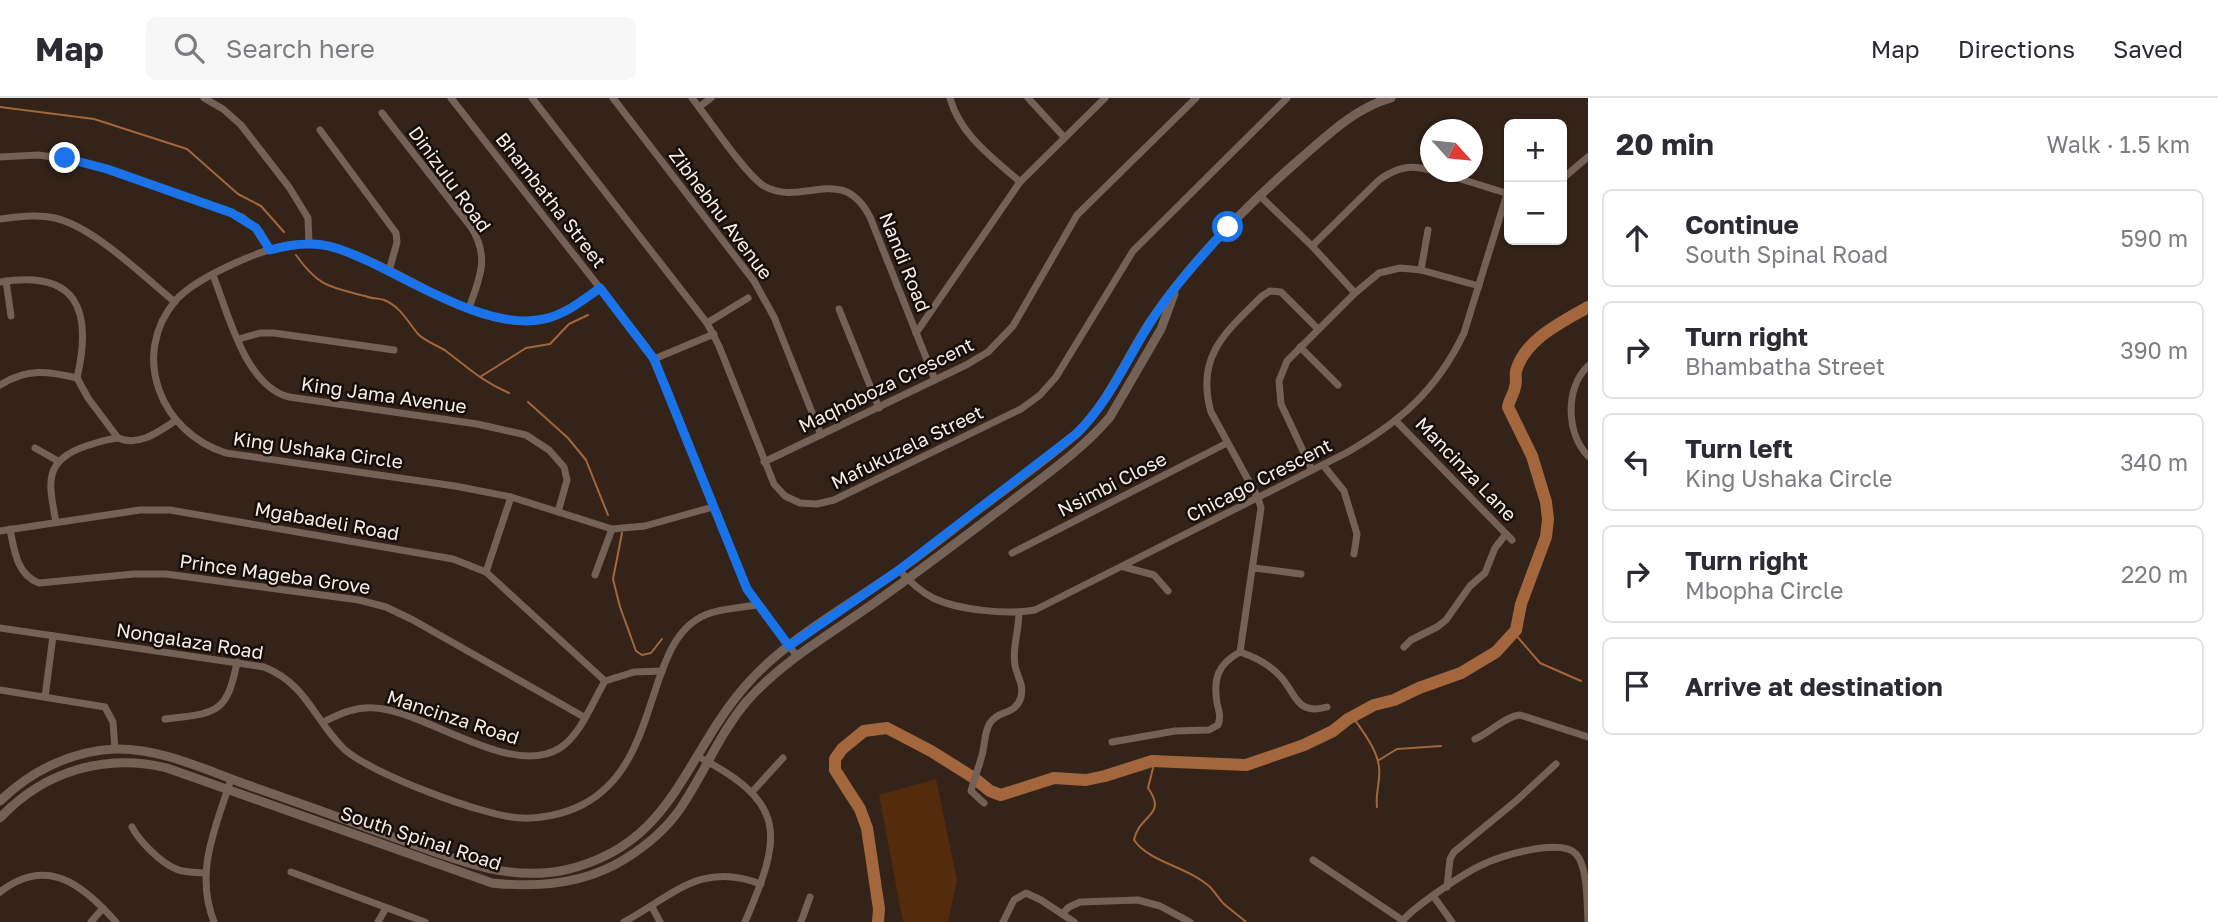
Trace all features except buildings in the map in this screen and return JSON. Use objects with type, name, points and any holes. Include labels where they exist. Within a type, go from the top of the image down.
[{"type":"street","points":[[204,98],[242,125],[289,187],[308,218],[309,244]]},
{"type":"street","name":"Bhambatha Street","points":[[451,98],[654,359],[744,582],[757,605],[796,655]]},
{"type":"street","name":"Mafukuzela Street","points":[[532,98],[707,323],[714,334],[774,484],[785,496],[800,503],[825,503],[902,468],[1032,402],[1056,377],[1133,251],[1287,98]]},
{"type":"street","name":"Zibhebhu Avenue","points":[[613,98],[754,281],[774,317],[821,435]]},
{"type":"street","name":"Nandi Road","points":[[692,98],[749,172],[764,186],[784,191],[834,188],[848,191],[855,196],[870,216],[935,380]]},
{"type":"street","points":[[699,107],[711,98]]},
{"type":"street","points":[[950,98],[955,114],[967,131],[1020,183]]},
{"type":"street","points":[[1028,98],[1064,136]]},
{"type":"street","points":[[916,333],[1020,183],[1064,136],[1105,98]]},
{"type":"street","name":"Maqhoboza Crescent","points":[[764,462],[980,358],[1004,337],[1017,318],[1077,215],[1196,98]]},
{"type":"street","name":"South Spinal Road","points":[[0,800],[25,780],[58,762],[115,749],[173,758],[468,864],[502,872],[542,873],[587,863],[607,855],[640,833],[665,808],[725,710],[760,670],[789,646],[899,570],[1056,450],[1088,421],[1110,393],[1151,321],[1178,283],[1259,195],[1347,119],[1382,99],[1391,98]]},
{"type":"street","name":"Dinizulu Road","points":[[382,113],[475,234],[483,260],[469,308]]},
{"type":"street","points":[[320,130],[393,227],[397,242],[389,271]]},
{"type":"street","points":[[0,157],[54,156],[107,169],[242,218],[256,228],[270,250]]},
{"type":"street","points":[[1567,175],[1588,157]]},
{"type":"street","points":[[1312,246],[1379,180],[1389,173],[1410,166],[1420,168]]},
{"type":"street","points":[[1475,182],[1504,193]]},
{"type":"street","points":[[1259,195],[1312,246],[1354,293]]},
{"type":"street","name":"Chicago Crescent","points":[[899,570],[925,594],[944,602],[989,611],[1035,610],[1381,433],[1419,400],[1446,369],[1464,332],[1504,207]]},
{"type":"street","points":[[0,219],[41,216],[75,224],[175,302]]},
{"type":"street","points":[[1421,270],[1428,230]]},
{"type":"street","name":"King Ushaka Circle","points":[[600,288],[563,312],[544,319],[510,321],[469,308],[339,249],[309,244],[270,250],[213,275],[193,286],[175,302],[159,331],[154,365],[157,385],[175,421],[194,438],[226,453],[455,486],[511,498],[612,529],[645,526],[713,507]]},
{"type":"street","points":[[1312,470],[1281,404],[1279,392],[1282,369],[1287,360],[1370,278],[1390,269],[1421,270],[1479,286]]},
{"type":"street","name":"King Jama Avenue","points":[[213,275],[249,363],[258,377],[272,389],[284,396],[485,425],[534,439],[559,461],[566,474],[566,488],[558,512]]},
{"type":"street","points":[[10,316],[3,281],[50,281],[69,295],[78,309],[84,332],[77,377],[88,398],[118,438]]},
{"type":"street","name":"South Spinal Road","points":[[0,818],[26,794],[45,782],[93,764],[117,761],[152,764],[492,883],[538,886],[595,874],[626,858],[668,824],[679,811],[719,739],[770,676],[796,655],[907,579],[1071,455],[1100,429],[1110,418],[1161,329],[1178,283]]},
{"type":"street","points":[[1241,652],[1262,517],[1258,498],[1211,412],[1207,397],[1208,368],[1218,342],[1270,291],[1281,292],[1318,329]]},
{"type":"street","points":[[707,323],[748,298]]},
{"type":"street","points":[[839,309],[879,408]]},
{"type":"street","points":[[239,339],[268,332],[394,350]]},
{"type":"street","points":[[654,359],[714,334]]},
{"type":"street","points":[[1300,346],[1338,385]]},
{"type":"street","points":[[1588,366],[1574,386],[1571,406],[1578,440],[1588,456]]},
{"type":"street","points":[[0,385],[19,375],[37,371],[77,377]]},
{"type":"street","points":[[55,522],[50,481],[58,461],[73,451],[118,438],[140,440],[175,421]]},
{"type":"street","name":"Mancinza Lane","points":[[1396,421],[1509,537],[1495,548],[1485,573],[1470,586],[1446,620],[1411,640],[1404,647]]},
{"type":"street","name":"Nsimbi Close","points":[[1012,553],[1227,443]]},
{"type":"street","points":[[35,448],[58,461]]},
{"type":"street","points":[[1323,465],[1344,491],[1357,534],[1354,555]]},
{"type":"street","points":[[485,572],[511,498]]},
{"type":"street","name":"Mgabadeli Road","points":[[0,531],[141,510],[170,510],[445,557],[485,572],[604,681]]},
{"type":"street","name":"Prince Mageba Grove","points":[[10,529],[22,571],[39,583],[134,573],[166,574],[359,600],[386,607],[584,718]]},
{"type":"street","points":[[595,575],[612,529]]},
{"type":"street","points":[[1124,566],[1154,575],[1168,591]]},
{"type":"street","points":[[1254,568],[1301,574]]},
{"type":"street","name":"Nongalaza Road","points":[[0,628],[264,667],[287,678],[301,691],[350,754],[367,766],[497,814],[519,818],[547,816],[582,805],[607,788],[623,769],[645,725],[672,648],[691,623],[706,614],[757,605]]},
{"type":"street","points":[[984,803],[971,790],[987,729],[991,721],[999,715],[1013,710],[1021,696],[1013,644],[1019,629],[1019,612]]},
{"type":"street","points":[[46,696],[53,636]]},
{"type":"street","points":[[1112,742],[1175,731],[1214,728],[1220,720],[1216,673],[1226,661],[1241,652],[1272,668],[1281,676],[1299,703],[1308,709],[1327,707]]},
{"type":"street","points":[[165,719],[204,714],[218,707],[230,692],[237,662]]},
{"type":"street","points":[[604,681],[634,672],[662,671]]},
{"type":"street","name":"Mancinza Road","points":[[323,722],[359,708],[376,708],[499,751],[533,757],[560,748],[570,739],[604,681]]},
{"type":"street","points":[[0,690],[105,707],[113,722],[115,749]]},
{"type":"street","points":[[1475,739],[1510,717],[1520,715],[1588,737]]},
{"type":"street","points":[[697,755],[736,779],[752,792],[766,811],[771,834],[771,855],[745,922]]},
{"type":"street","points":[[752,792],[783,758]]},
{"type":"street","points":[[1447,887],[1450,859],[1454,852],[1556,764]]},
{"type":"street","points":[[214,922],[204,873],[210,840],[231,779]]},
{"type":"street","points":[[132,827],[139,839],[177,870],[204,873]]},
{"type":"street","points":[[1313,860],[1402,921],[1474,869],[1498,858],[1561,846],[1570,849],[1580,860],[1588,922]]},
{"type":"street","points":[[291,872],[425,922]]},
{"type":"street","points":[[0,892],[29,876],[50,875],[75,883],[116,922]]},
{"type":"street","points":[[624,922],[691,883],[711,876],[739,877],[761,884]]},
{"type":"street","points":[[1003,922],[1014,900],[1026,893],[1074,922]]},
{"type":"street","points":[[801,922],[810,897]]},
{"type":"street","points":[[1434,897],[1452,922]]},
{"type":"street","points":[[1062,914],[1080,902],[1138,900],[1160,905],[1190,922]]},
{"type":"street","points":[[652,907],[660,922]]},
{"type":"street","points":[[90,922],[103,908]]},
{"type":"street","points":[[378,922],[386,908]]},
{"type":"shaded area","points":[[936,779],[957,880],[948,922],[903,922],[879,795]]},
{"type":"waterway","points":[[0,107],[94,119],[187,149],[238,194],[261,206],[284,232]]},
{"type":"waterway","points":[[296,255],[312,274],[327,285],[390,303],[421,337],[446,351],[483,379],[509,393]]},
{"type":"waterway","points":[[878,922],[879,909],[867,828],[860,809],[835,770],[835,759],[842,749],[864,731],[887,728],[931,751],[990,791],[1001,795],[1054,778],[1086,780],[1152,761],[1246,765],[1304,745],[1333,731],[1348,719],[1374,705],[1394,700],[1461,673],[1496,652],[1516,630],[1521,604],[1546,537],[1548,519],[1546,502],[1532,456],[1508,407],[1516,385],[1516,371],[1527,350],[1536,341],[1556,325],[1588,307]]},
{"type":"waterway","points":[[480,377],[526,348],[550,344],[569,324],[588,315]]},
{"type":"waterway","points":[[528,402],[568,438],[586,460],[608,515]]},
{"type":"waterway","points":[[622,533],[613,579],[636,651],[642,655],[651,653],[662,639]]},
{"type":"waterway","points":[[1514,633],[1540,663],[1581,681]]},
{"type":"waterway","points":[[1353,717],[1378,760],[1377,807]]},
{"type":"waterway","points":[[1379,760],[1397,749],[1441,746]]},
{"type":"waterway","points":[[1152,761],[1148,788],[1155,804],[1154,810],[1141,825],[1134,840],[1149,854],[1201,880],[1246,922]]},
{"type":"route","points":[[65,158],[107,169],[232,213],[250,222],[270,250],[294,244],[330,246],[499,319],[522,322],[553,317],[600,288],[654,359],[747,589],[789,646],[899,570],[1076,434],[1110,393],[1151,321],[1178,283],[1228,227]]}]
